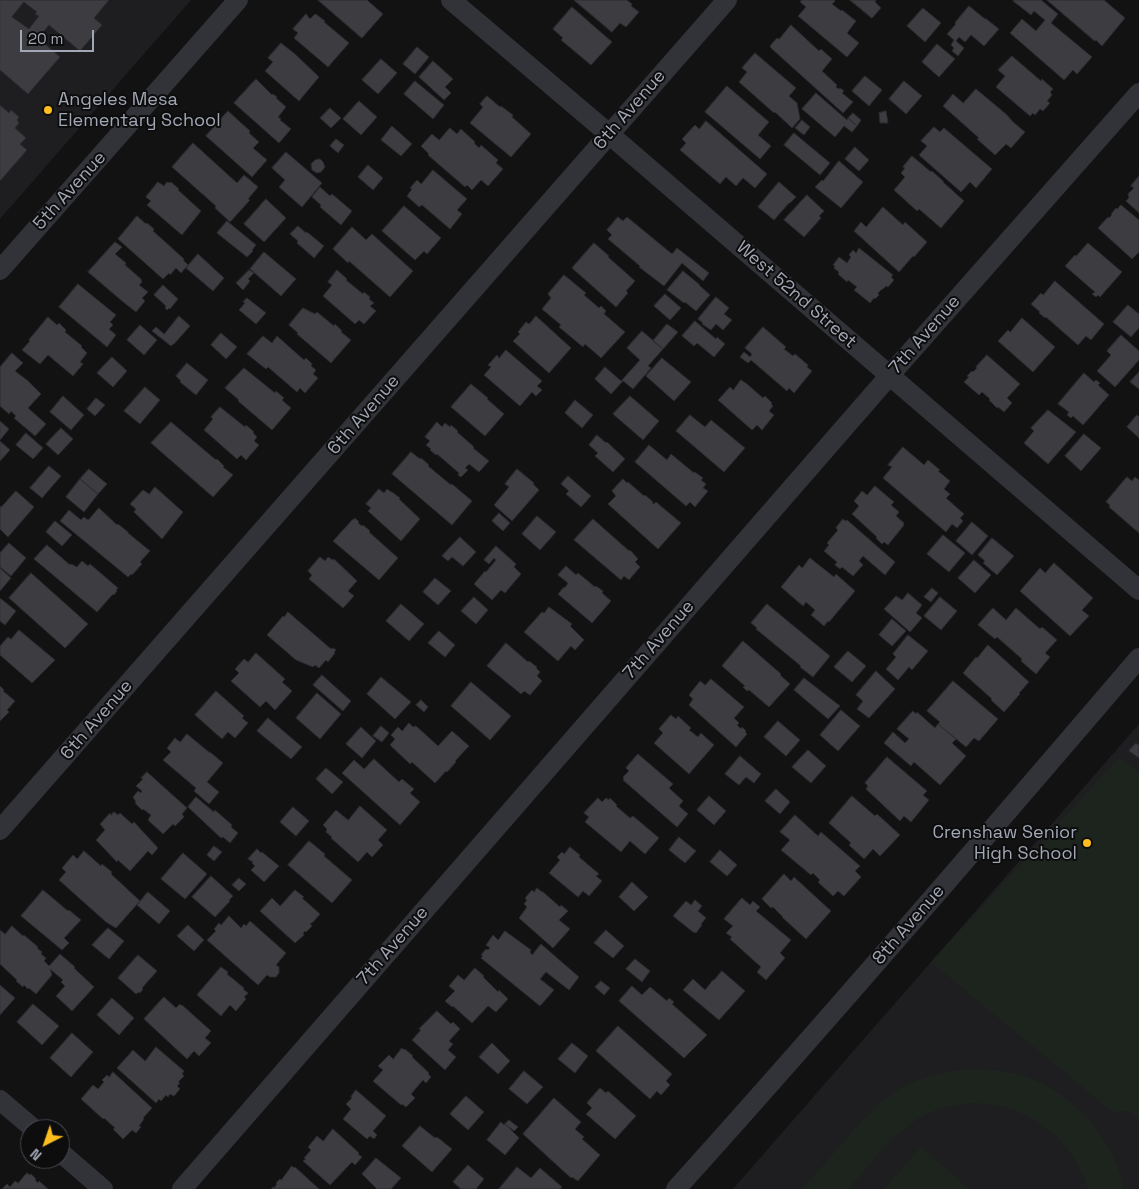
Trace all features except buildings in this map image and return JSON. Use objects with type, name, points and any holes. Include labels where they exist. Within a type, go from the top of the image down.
[{"type":"street","name":"5th Avenue","points":[[0,270],[238,0]]},
{"type":"street","name":"West 52nd Street","points":[[451,0],[1139,590]]},
{"type":"street","name":"6th Avenue","points":[[0,830],[727,0]]},
{"type":"street","name":"7th Avenue","points":[[182,1189],[890,375],[1139,93]]},
{"type":"street","name":"8th Avenue","points":[[676,1189],[758,1099],[958,870],[1139,658]]},
{"type":"street","points":[[0,1100],[22,1119]]},
{"type":"street","points":[[70,1161],[103,1189]]},
{"type":"shaded area","name":"Angeles Mesa Elementary School","points":[[0,0],[191,0],[0,219]]},
{"type":"shaded area","name":"Crenshaw Senior High School","points":[[1139,724],[1139,1189],[733,1189],[931,962]]},
{"type":"shaded area","points":[[1119,758],[1139,772],[1139,1120],[1127,1110],[1114,1113],[931,962]]},
{"type":"shaded area","points":[[967,1069],[1013,1073],[1033,1079],[1069,1101],[1085,1115],[1110,1150],[1124,1189],[1088,1189],[1077,1164],[1062,1142],[1042,1125],[1020,1112],[995,1105],[969,1103],[943,1108],[918,1119],[908,1126],[881,1151],[849,1189],[802,1189],[864,1118],[893,1093],[925,1078]]},
{"type":"shaded area","points":[[921,1147],[969,1189],[884,1189]]},
{"type":"place","name":"Angeles Mesa Elementary School","points":[[48,110]]},
{"type":"place","name":"Crenshaw Senior High School","points":[[1087,843]]}]
